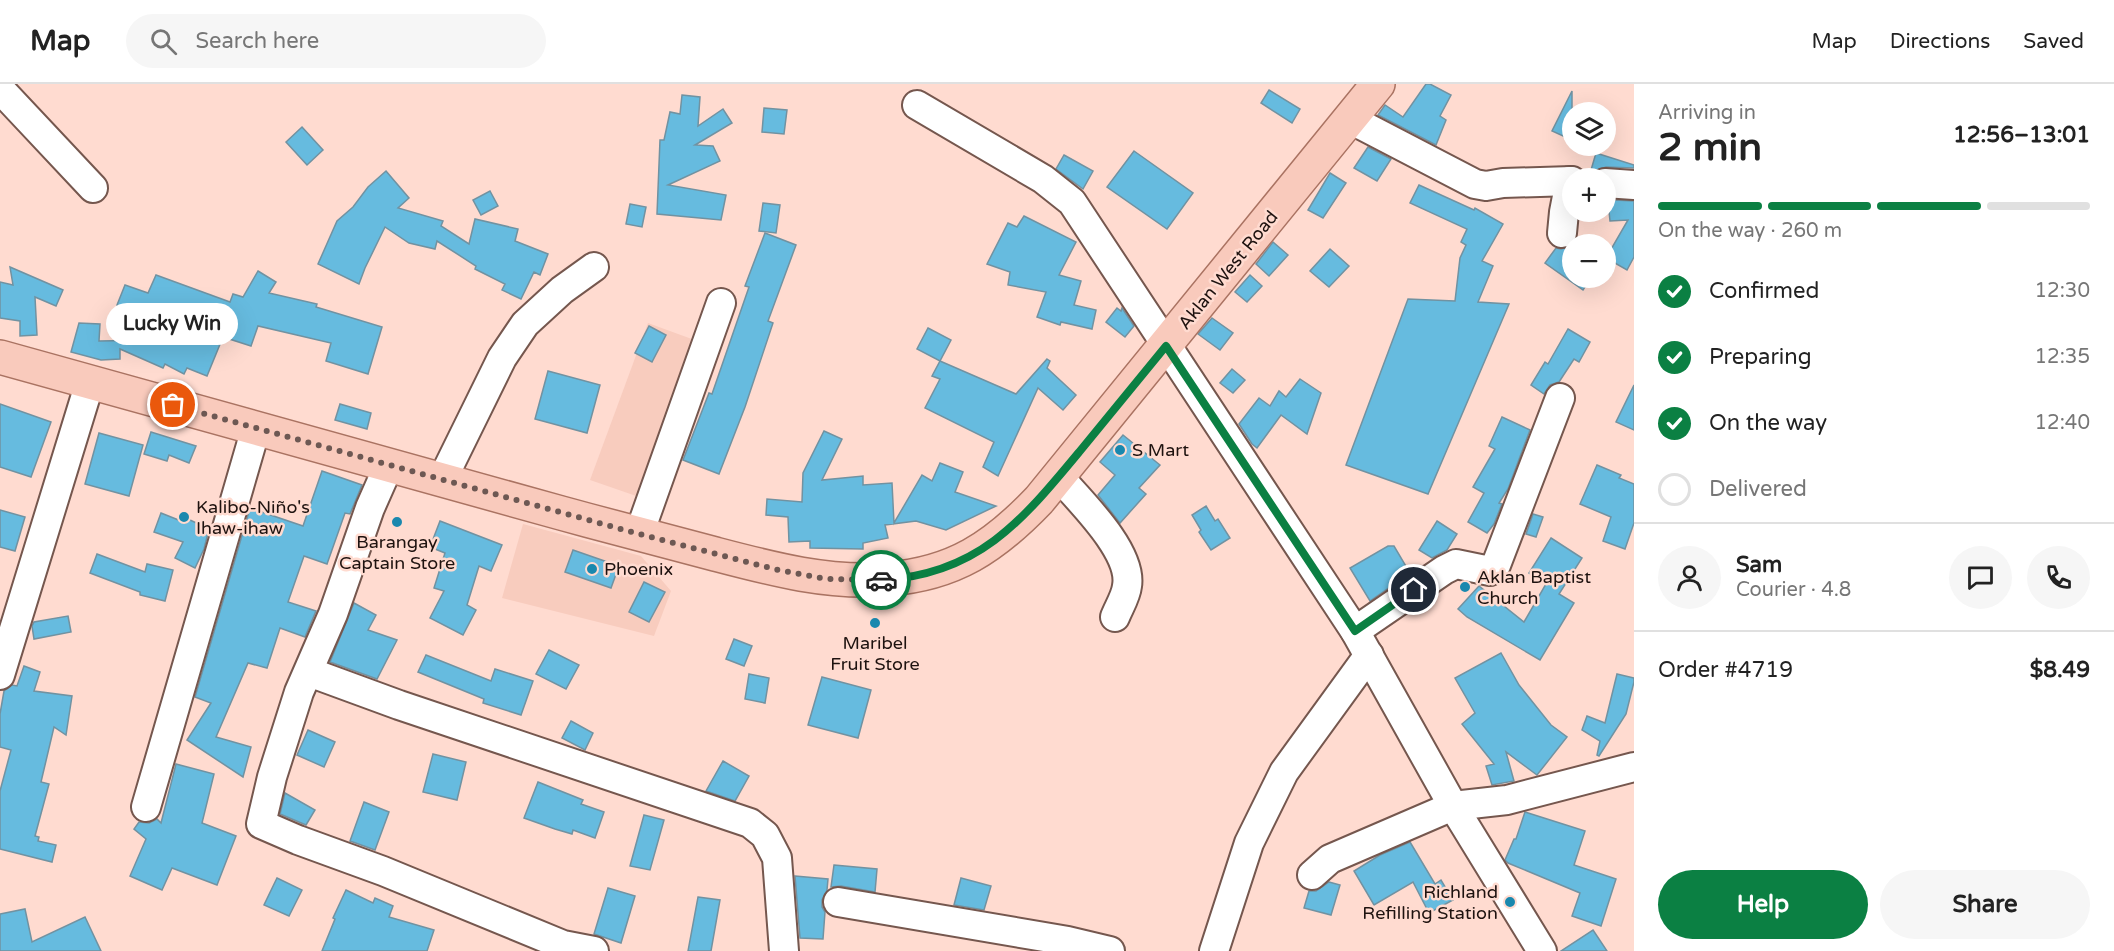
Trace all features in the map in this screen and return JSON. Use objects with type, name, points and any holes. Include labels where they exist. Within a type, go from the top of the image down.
[{"type":"main road","name":"Aklan West Road","points":[[0,357],[652,538],[778,570],[826,579],[858,581],[917,576],[956,564],[986,548],[1013,527],[1059,477],[1378,84]]},
{"type":"street","points":[[0,89],[93,188]]},
{"type":"street","points":[[916,105],[1043,179],[1072,202],[1362,643],[1453,806],[1542,951]]},
{"type":"street","points":[[1350,118],[1475,184],[1486,186],[1503,183],[1562,181]]},
{"type":"street","points":[[1616,184],[1634,185]]},
{"type":"street","points":[[1563,233],[1564,222]]},
{"type":"street","points":[[442,480],[502,358],[525,324],[562,290],[594,267]]},
{"type":"street","points":[[652,538],[721,303]]},
{"type":"street","points":[[0,675],[90,382]]},
{"type":"street","points":[[1215,951],[1249,843],[1284,772],[1362,643],[1444,570],[1456,564],[1490,571],[1496,565],[1560,398]]},
{"type":"street","points":[[146,807],[256,428]]},
{"type":"street","points":[[389,465],[370,508],[333,614],[299,692],[261,824],[563,945],[594,951]]},
{"type":"street","points":[[1059,477],[1107,533],[1123,558],[1128,585],[1115,617]]},
{"type":"street","points":[[309,672],[750,823],[765,835],[777,858],[784,951]]},
{"type":"street","points":[[1312,875],[1330,859],[1453,806],[1507,800],[1634,767]]},
{"type":"street","points":[[838,902],[1068,941],[1110,951]]},
{"type":"shaded area","points":[[648,323],[700,342],[642,498],[590,480]]},
{"type":"shaded area","points":[[523,524],[641,556],[671,591],[654,636],[502,598]]},
{"type":"building","points":[[1426,84],[1451,95],[1440,116],[1446,120],[1436,145],[1378,115],[1385,105],[1403,117]]},
{"type":"building","points":[[1269,90],[1300,109],[1292,123],[1261,103]]},
{"type":"building","points":[[1572,91],[1572,102],[1566,102]]},
{"type":"building","points":[[682,95],[700,97],[698,126],[723,109],[732,123],[695,145],[713,146],[720,161],[668,185],[726,195],[721,220],[657,214],[660,140],[664,140],[670,112],[680,114]]},
{"type":"building","points":[[764,108],[787,110],[784,134],[762,132]]},
{"type":"building","points":[[1562,111],[1562,136],[1552,131]]},
{"type":"building","points":[[302,127],[323,150],[307,165],[286,142]]},
{"type":"building","points":[[1368,147],[1391,159],[1377,181],[1354,168]]},
{"type":"building","points":[[1134,151],[1193,193],[1167,229],[1107,187]]},
{"type":"building","points":[[1064,155],[1093,171],[1083,189],[1056,169]]},
{"type":"building","points":[[1595,156],[1606,156],[1634,165],[1634,168],[1592,168]]},
{"type":"building","points":[[386,171],[409,198],[398,208],[443,221],[441,226],[469,244],[475,219],[518,229],[515,241],[548,254],[540,275],[534,272],[521,299],[502,290],[505,284],[475,269],[476,266],[437,241],[435,249],[409,243],[385,227],[359,284],[318,264],[337,221]]},
{"type":"building","points":[[1330,173],[1346,183],[1323,218],[1308,210]]},
{"type":"building","points":[[1419,185],[1474,210],[1475,208],[1503,224],[1482,261],[1493,266],[1478,302],[1509,304],[1428,494],[1346,465],[1408,299],[1455,301],[1460,258],[1466,245],[1461,242],[1467,229],[1410,203]]},
{"type":"building","points":[[490,191],[498,206],[481,215],[473,200]]},
{"type":"building","points":[[1616,200],[1634,201],[1634,257],[1627,270],[1616,264],[1616,241],[1628,220],[1616,221]]},
{"type":"building","points":[[763,203],[780,205],[776,233],[759,231]]},
{"type":"building","points":[[630,204],[646,207],[642,227],[626,224]]},
{"type":"building","points":[[1024,216],[1076,242],[1059,275],[1081,281],[1074,305],[1096,310],[1092,329],[1061,322],[1060,325],[1037,317],[1046,292],[1008,285],[1010,272],[987,264],[1008,223],[1017,227]]},
{"type":"building","points":[[765,233],[796,245],[768,321],[773,323],[745,407],[719,474],[683,460],[709,393],[712,394],[749,287],[745,286]]},
{"type":"building","points":[[1273,242],[1288,255],[1269,276],[1256,264]]},
{"type":"building","points":[[1556,248],[1561,249],[1562,275],[1545,263]]},
{"type":"building","points":[[1330,249],[1349,266],[1329,287],[1310,271]]},
{"type":"building","points":[[10,267],[63,290],[56,306],[35,297],[37,335],[20,336],[20,321],[0,318],[0,282],[13,285]]},
{"type":"building","points":[[258,271],[276,282],[269,293],[317,304],[316,307],[382,327],[368,374],[326,361],[331,343],[258,326],[251,346],[223,337],[207,376],[187,368],[184,374],[165,364],[163,368],[120,349],[120,359],[101,360],[71,352],[79,323],[100,324],[99,341],[216,339],[117,305],[125,285],[148,293],[156,275],[230,302],[233,294],[243,297]]},
{"type":"building","points":[[1250,275],[1262,286],[1247,302],[1235,292]]},
{"type":"building","points":[[1117,308],[1121,311],[1122,308],[1134,326],[1125,337],[1106,322]]},
{"type":"building","points":[[1212,318],[1233,333],[1220,350],[1198,334]]},
{"type":"building","points":[[649,326],[666,335],[652,362],[635,353]]},
{"type":"building","points":[[928,328],[951,340],[940,361],[917,349]]},
{"type":"building","points":[[1568,329],[1590,342],[1579,362],[1574,359],[1559,382],[1550,385],[1544,394],[1531,385],[1545,362],[1548,364]]},
{"type":"building","points":[[1047,359],[1050,361],[1047,368],[1076,395],[1063,410],[1038,388],[998,476],[983,467],[994,442],[925,408],[940,379],[932,376],[940,361],[1016,394]]},
{"type":"building","points":[[1232,369],[1245,380],[1233,393],[1220,383]]},
{"type":"building","points":[[548,371],[600,385],[587,433],[535,419]]},
{"type":"building","points":[[1300,379],[1321,393],[1307,434],[1281,415],[1257,448],[1239,424],[1259,398],[1270,406],[1279,391],[1286,397]]},
{"type":"building","points":[[1634,385],[1634,430],[1616,422]]},
{"type":"building","points":[[0,404],[51,422],[31,477],[0,467]]},
{"type":"building","points":[[340,404],[371,413],[367,429],[335,420]]},
{"type":"building","points":[[1502,417],[1530,430],[1508,489],[1499,503],[1502,504],[1494,524],[1487,533],[1468,522],[1484,493],[1473,487],[1495,449],[1489,446]]},
{"type":"building","points":[[824,431],[842,439],[822,480],[863,476],[863,485],[892,483],[894,523],[922,475],[932,481],[940,463],[963,472],[955,492],[996,506],[946,530],[916,521],[885,525],[888,538],[863,543],[863,549],[810,548],[810,541],[789,542],[788,517],[766,515],[767,499],[802,502],[803,473]]},
{"type":"building","points":[[151,432],[196,446],[189,463],[169,455],[167,461],[144,454]]},
{"type":"building","points":[[99,433],[143,445],[129,496],[85,484]]},
{"type":"building","points":[[1123,435],[1160,465],[1139,488],[1146,494],[1120,523],[1098,495],[1115,475],[1100,462]]},
{"type":"building","points":[[1597,465],[1621,475],[1619,478],[1634,484],[1634,523],[1625,549],[1603,541],[1611,517],[1580,504]]},
{"type":"building","points":[[322,471],[362,485],[350,514],[345,513],[327,564],[304,556],[288,602],[316,611],[305,637],[280,628],[267,668],[248,663],[216,737],[251,747],[243,777],[187,740],[211,703],[195,697],[250,508],[303,526]]},
{"type":"building","points":[[1206,506],[1230,538],[1211,550],[1199,532],[1201,530],[1192,515]]},
{"type":"building","points":[[0,510],[25,517],[15,551],[0,547]]},
{"type":"building","points":[[161,513],[186,523],[188,519],[209,529],[204,549],[195,568],[175,558],[183,542],[154,532]]},
{"type":"building","points":[[1533,514],[1543,517],[1536,537],[1526,534]]},
{"type":"building","points":[[440,521],[502,545],[491,571],[479,566],[467,605],[476,610],[463,635],[430,618],[444,591],[434,588],[445,553],[430,547]]},
{"type":"building","points":[[1437,521],[1457,534],[1447,550],[1432,558],[1419,550]]},
{"type":"building","points":[[1551,538],[1582,558],[1559,594],[1574,603],[1540,660],[1467,617],[1458,609],[1479,586],[1524,622],[1546,584],[1529,573]]},
{"type":"building","points":[[1388,546],[1394,546],[1410,573],[1370,601],[1350,568]]},
{"type":"building","name":"Phoenix","points":[[573,550],[619,566],[611,588],[565,572]]},
{"type":"building","points":[[97,554],[145,572],[147,564],[173,570],[165,601],[140,595],[140,592],[90,573]]},
{"type":"building","points":[[644,582],[665,592],[649,622],[629,612]]},
{"type":"building","points":[[354,603],[376,615],[368,630],[397,640],[377,679],[330,662]]},
{"type":"building","points":[[68,616],[71,632],[34,639],[32,626],[34,622]]},
{"type":"building","points":[[734,639],[752,646],[744,666],[726,659]]},
{"type":"building","points":[[549,650],[579,665],[566,689],[536,674]]},
{"type":"building","points":[[1501,653],[1519,685],[1551,725],[1567,737],[1537,775],[1506,752],[1514,781],[1492,785],[1486,766],[1494,764],[1462,724],[1475,713],[1455,678]]},
{"type":"building","points":[[426,655],[491,681],[495,669],[533,681],[521,715],[483,703],[484,699],[418,672]]},
{"type":"building","points":[[24,666],[40,672],[34,691],[72,696],[66,735],[54,727],[41,782],[49,784],[35,836],[39,837],[38,841],[56,845],[52,862],[0,849],[0,791],[11,750],[0,747],[0,714],[4,691],[12,685],[17,686]]},
{"type":"building","points":[[749,674],[769,678],[765,703],[745,699]]},
{"type":"building","points":[[1617,674],[1634,678],[1634,682],[1626,714],[1599,756],[1597,755],[1600,741],[1582,730],[1587,716],[1605,723]]},
{"type":"building","points":[[822,677],[871,690],[858,738],[808,725]]},
{"type":"building","points":[[571,721],[593,733],[585,750],[562,738]]},
{"type":"building","points":[[308,730],[335,742],[324,767],[297,755]]},
{"type":"building","points":[[433,754],[466,762],[457,800],[423,792]]},
{"type":"building","points":[[723,761],[749,776],[735,801],[706,791]]},
{"type":"building","points":[[176,764],[214,774],[202,823],[236,836],[217,885],[172,868],[162,890],[130,876],[146,839],[134,829],[139,822],[149,823],[157,819],[161,823]]},
{"type":"building","points":[[538,782],[583,800],[581,804],[604,812],[595,838],[573,830],[572,834],[524,818]]},
{"type":"building","points":[[285,793],[315,810],[306,825],[280,814]]},
{"type":"building","points":[[364,802],[389,812],[375,850],[350,841]]},
{"type":"building","points":[[1525,812],[1585,831],[1574,865],[1616,879],[1601,926],[1572,916],[1580,893],[1505,860],[1516,839]]},
{"type":"building","points":[[644,815],[664,820],[650,870],[630,866]]},
{"type":"building","points":[[1410,842],[1435,884],[1441,880],[1453,900],[1429,913],[1413,882],[1374,905],[1354,871],[1380,855]]},
{"type":"building","points":[[834,865],[877,869],[875,892],[841,886],[831,887]]},
{"type":"building","points":[[795,876],[828,879],[827,890],[822,900],[825,912],[823,939],[800,938]]},
{"type":"building","points":[[277,878],[302,890],[289,916],[264,905]]},
{"type":"building","points":[[961,878],[991,886],[984,910],[954,905]]},
{"type":"building","points":[[1329,882],[1340,885],[1331,915],[1304,908],[1309,891],[1316,891]]},
{"type":"building","points":[[608,888],[635,896],[621,943],[594,934]]},
{"type":"building","points":[[346,890],[373,903],[375,898],[393,906],[389,917],[434,930],[427,951],[322,951],[335,919],[333,918]]},
{"type":"building","points":[[698,897],[720,900],[711,951],[688,951]]},
{"type":"building","points":[[25,909],[32,942],[85,917],[101,951],[0,951],[0,914]]},
{"type":"building","points":[[1593,930],[1607,951],[1561,951]]},
{"type":"way so far","points":[[173,405],[639,534],[778,570],[826,579],[881,580]]},
{"type":"place","name":"Lucky Win","points":[[173,405]]},
{"type":"place","name":"S Mart","points":[[1120,450]]},
{"type":"place","name":"Kalibo-Niño's Ihaw-ihaw","points":[[184,517]]},
{"type":"place","name":"Barangay Captain Store","points":[[397,522]]},
{"type":"place","name":"Phoenix","points":[[592,569]]},
{"type":"place","name":"Aklan Baptist Church","points":[[1465,587]]},
{"type":"place","name":"Maribel Fruit Store","points":[[875,623]]},
{"type":"place","name":"Richland Refilling Station","points":[[1510,902]]},
{"type":"route","points":[[881,580],[917,576],[956,564],[986,548],[1013,527],[1059,477],[1166,346],[1355,631],[1414,590]]}]
